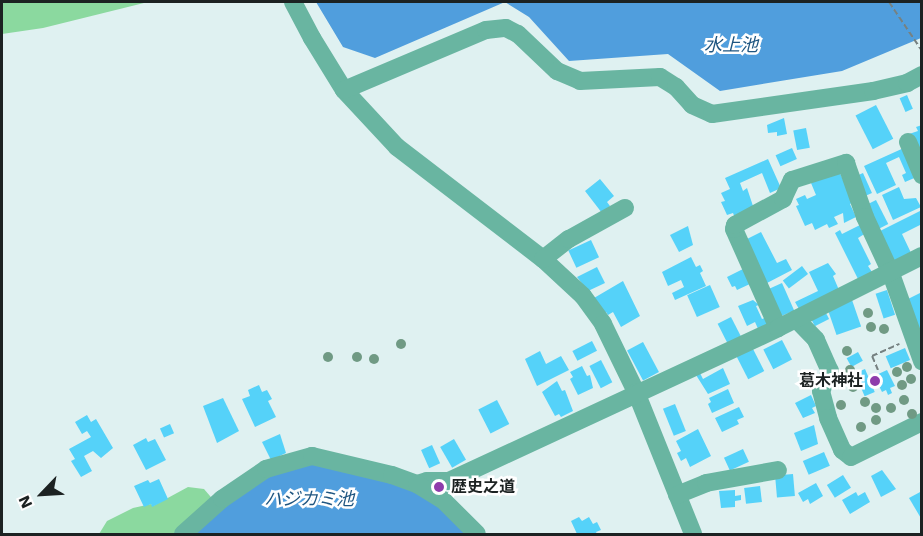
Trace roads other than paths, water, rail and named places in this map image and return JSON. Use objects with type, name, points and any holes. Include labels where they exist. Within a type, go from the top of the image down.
[{"type":"street","points":[[293,2],[344,90],[397,147],[543,260],[584,296],[603,324],[636,392],[693,534]]},
{"type":"street","points":[[344,90],[486,30],[506,28],[518,34],[557,71],[580,81],[660,77],[676,87],[692,105],[712,114],[873,91],[907,83],[921,75]]},
{"type":"street","points":[[908,142],[921,174]]},
{"type":"street","points":[[778,328],[734,229],[735,225],[783,199],[792,180],[846,163],[865,217],[890,271],[911,339],[921,361]]},
{"type":"street","points":[[543,260],[569,239],[625,208]]},
{"type":"street","points":[[417,484],[427,481],[449,481],[636,392],[778,328],[921,256]]},
{"type":"street","points":[[796,319],[816,340],[830,371],[821,391],[842,450],[851,458],[921,422]]},
{"type":"street","points":[[183,534],[222,498],[266,469],[312,456],[392,475],[417,484],[444,500],[477,534]]},
{"type":"street","points":[[677,495],[705,483],[778,470]]},
{"type":"street","points":[[444,500],[449,481]]},
{"type":"water","points":[[316,2],[505,2],[375,58],[343,47]]},
{"type":"water","name":"水上池","points":[[505,2],[921,2],[921,38],[842,71],[720,91],[668,54],[569,61],[529,17]]},
{"type":"water","name":"ハジカミ池","points":[[308,462],[396,480],[433,499],[467,534],[193,534],[220,505],[266,474]]},
{"type":"place","name":"葛木神社","points":[[875,381]]},
{"type":"place","name":"歴史之道","points":[[439,487]]}]
